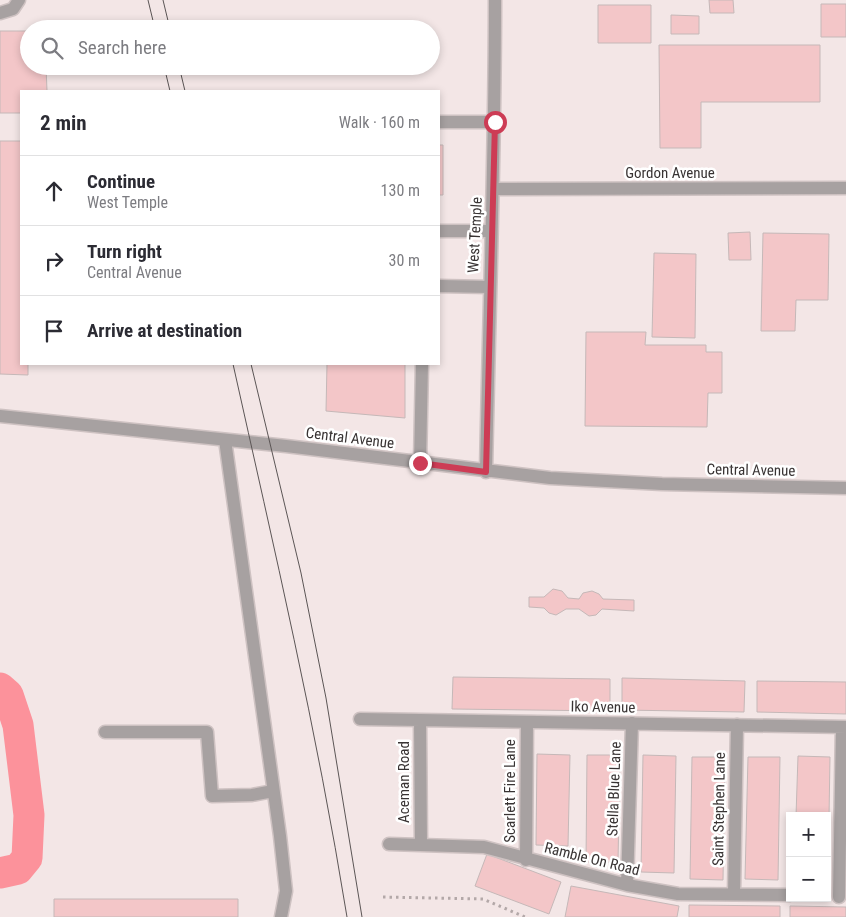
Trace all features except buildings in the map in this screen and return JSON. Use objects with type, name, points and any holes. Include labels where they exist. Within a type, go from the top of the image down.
[{"type":"street","points":[[0,13],[13,9],[19,0]]},
{"type":"street","name":"West Temple","points":[[486,472],[489,287],[495,122],[494,0]]},
{"type":"street","points":[[440,122],[495,122]]},
{"type":"street","name":"Gordon Avenue","points":[[493,189],[846,188]]},
{"type":"street","points":[[440,231],[491,231]]},
{"type":"street","points":[[440,286],[489,287]]},
{"type":"street","points":[[420,463],[422,365]]},
{"type":"street","name":"Central Avenue","points":[[0,416],[550,478],[662,484],[846,488]]},
{"type":"street","points":[[224,440],[274,791],[286,891],[281,917]]},
{"type":"street","name":"Iko Avenue","points":[[360,719],[844,727]]},
{"type":"street","name":"Aceman Road","points":[[420,720],[421,844]]},
{"type":"street","name":"Scarlett Fire Lane","points":[[526,860],[527,722]]},
{"type":"street","name":"Stella Blue Lane","points":[[627,885],[632,723]]},
{"type":"street","name":"Saint Stephen Lane","points":[[734,894],[737,725]]},
{"type":"street","points":[[838,896],[844,727]]},
{"type":"street","points":[[105,732],[207,732],[212,796],[252,795],[274,791]]},
{"type":"street","name":"Ramble On Road","points":[[388,844],[484,847],[526,860],[627,885],[678,894],[786,895]]},
{"type":"path","points":[[383,896],[483,900],[525,917]]},
{"type":"waterway","points":[[0,688],[8,695],[18,725],[29,815],[27,858],[18,869],[0,873]]},
{"type":"tram line","points":[[148,0],[153,20]]},
{"type":"tram line","points":[[163,0],[168,20]]},
{"type":"tram line","points":[[166,75],[170,90]]},
{"type":"tram line","points":[[181,75],[185,90]]},
{"type":"tram line","points":[[233,365],[309,709],[347,917]]},
{"type":"tram line","points":[[251,365],[301,573],[326,698],[362,917]]},
{"type":"route","points":[[420,463],[486,472],[489,287],[495,122]]}]
